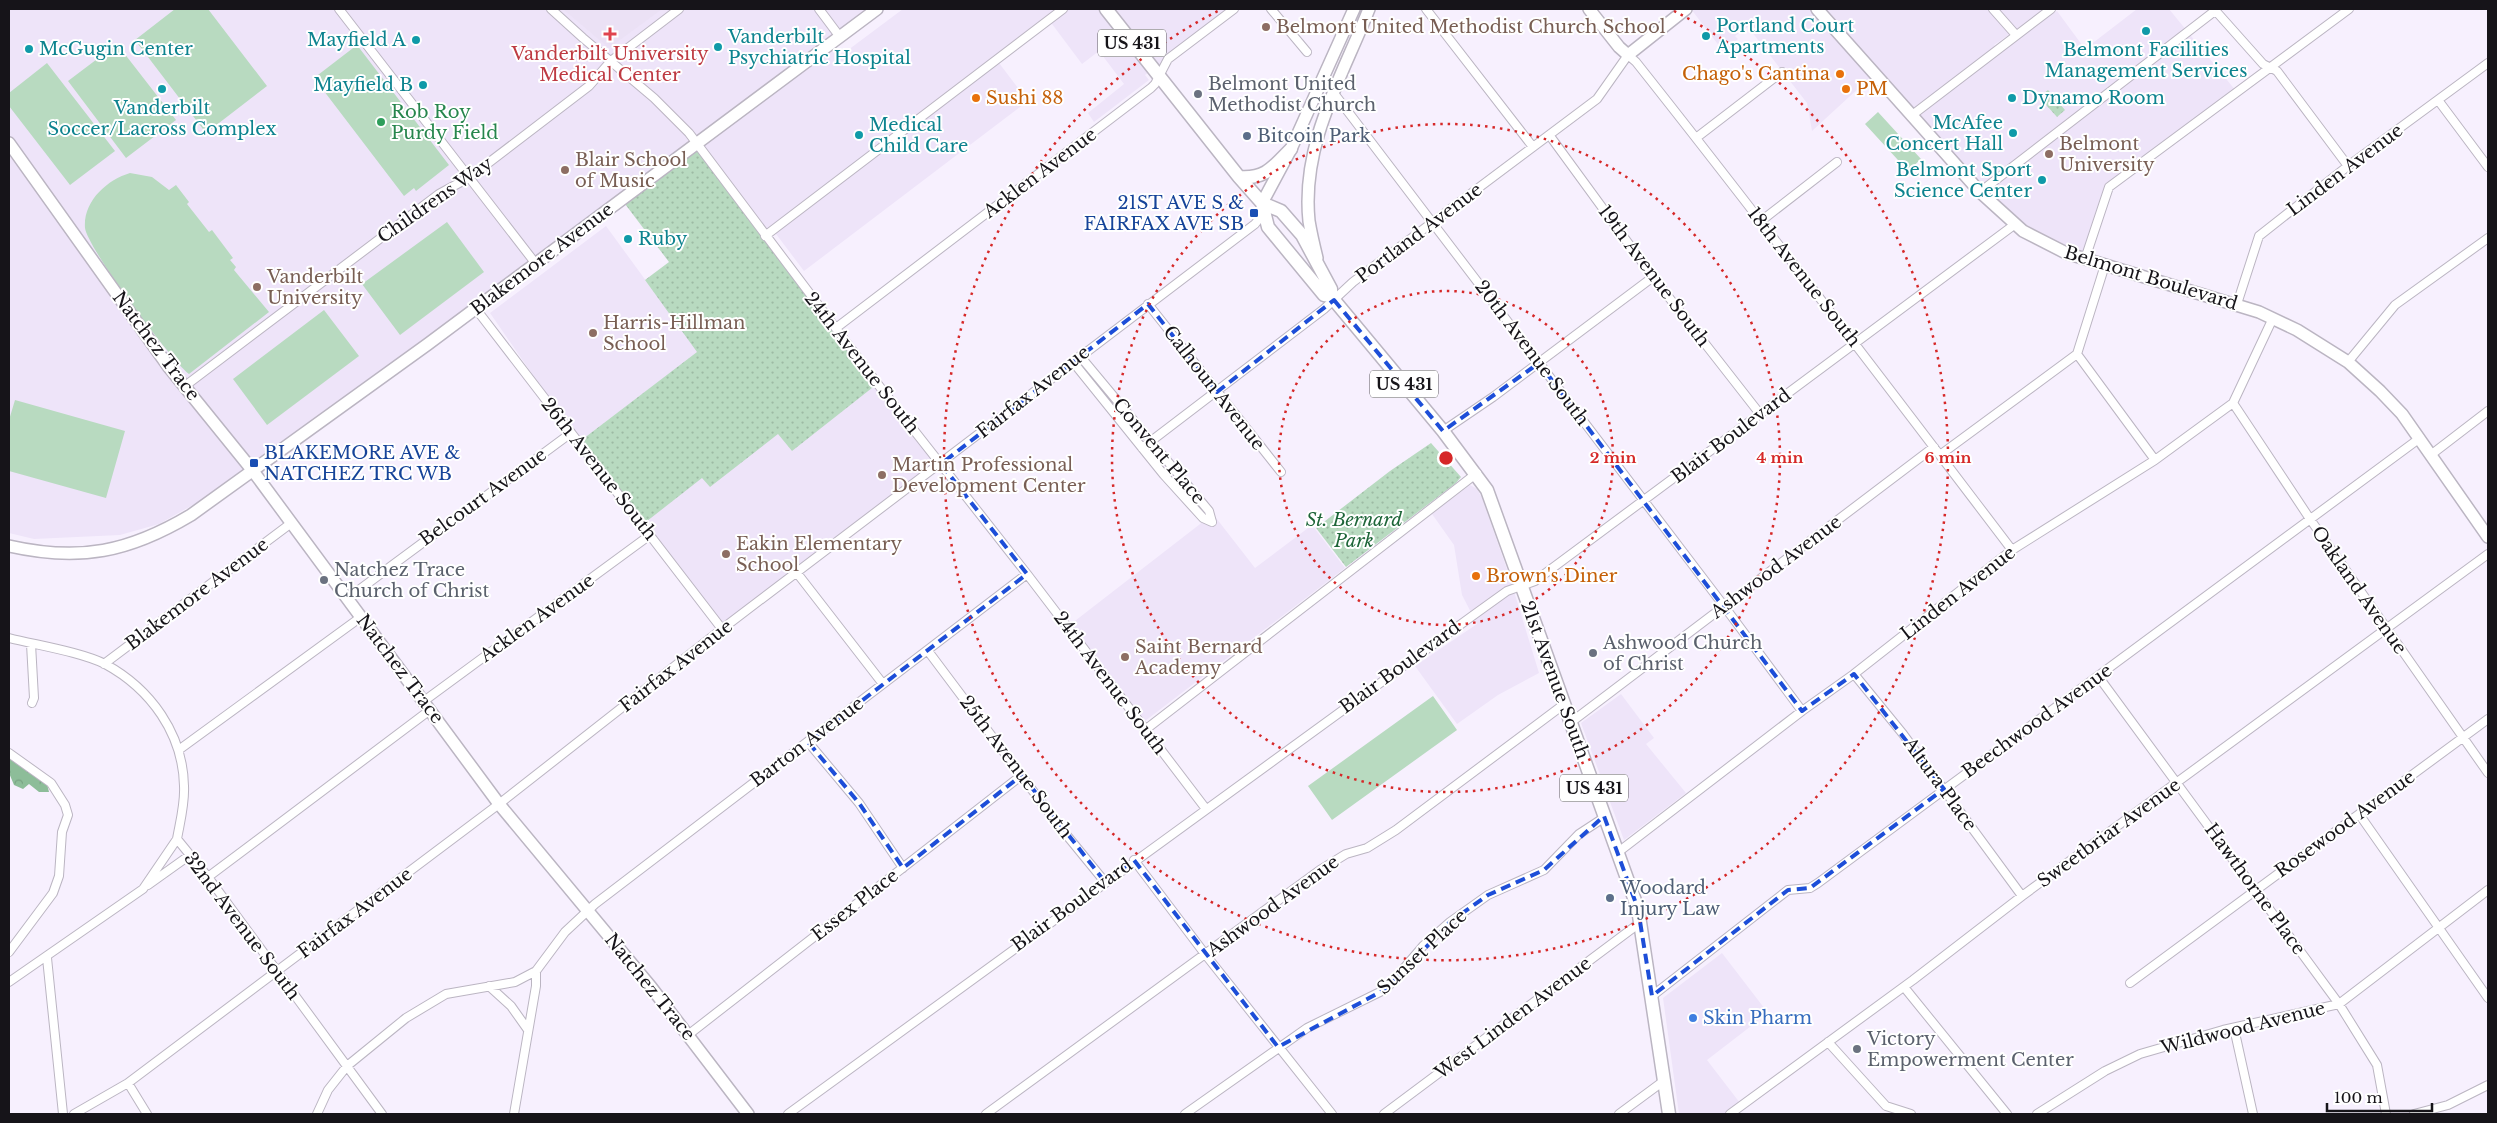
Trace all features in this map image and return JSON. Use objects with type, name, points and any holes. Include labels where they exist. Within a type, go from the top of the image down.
[{"type":"main road","name":"Blakemore Avenue","points":[[9,546],[59,554],[85,554],[134,544],[160,533],[191,515],[476,309],[878,9]]},
{"type":"main road","name":"21st Avenue South","points":[[1106,9],[1239,177],[1262,203],[1281,211],[1302,235],[1331,288],[1332,298]]},
{"type":"main road","points":[[1262,203],[1291,149],[1354,9]]},
{"type":"main road","points":[[1317,260],[1309,221],[1310,180],[1319,133],[1333,92],[1369,9]]},
{"type":"main road","name":"18th Avenue South","points":[[1589,9],[1619,47],[1628,55]]},
{"type":"main road","name":"Portland Avenue","points":[[1628,55],[1686,9]]},
{"type":"main road","name":"Belmont Boulevard","points":[[1817,9],[1980,192],[2014,225],[2042,243],[2085,260],[2237,304],[2273,318],[2298,330],[2348,362],[2380,391],[2420,438],[2488,537]]},
{"type":"main road","name":"Natchez Trace","points":[[9,143],[168,366],[253,471],[290,524],[348,598],[499,804],[588,910],[688,1035],[748,1114]]},
{"type":"main road","points":[[1239,177],[1250,178],[1265,173],[1291,149]]},
{"type":"main road","name":"21st Avenue South","points":[[1262,203],[1268,226],[1324,295],[1332,298],[1443,431],[1477,473],[1487,490],[1641,922],[1669,1114]]},
{"type":"street","points":[[340,9],[536,264]]},
{"type":"street","name":"24th Avenue South","points":[[551,9],[654,98],[689,133],[765,236],[1206,809]]},
{"type":"street","name":"Childrens Way","points":[[185,386],[439,194],[470,177],[589,86],[611,61],[679,9]]},
{"type":"street","points":[[819,9],[840,37]]},
{"type":"street","points":[[765,236],[1063,9]]},
{"type":"street","name":"Acklen Avenue","points":[[836,328],[1151,88],[1159,78],[1168,59],[1234,9]]},
{"type":"street","points":[[1271,9],[1307,52]]},
{"type":"street","points":[[1426,9],[1533,147]]},
{"type":"street","points":[[1993,9],[2016,35]]},
{"type":"street","points":[[1911,116],[2051,9]]},
{"type":"street","points":[[2085,260],[2109,188],[2349,9]]},
{"type":"street","points":[[1980,192],[2215,10],[2263,64],[2277,70],[2348,166]]},
{"type":"street","name":"Portland Avenue","points":[[1142,448],[1217,392],[1332,298],[1597,99],[1628,55]]},
{"type":"street","name":"18th Avenue South","points":[[1628,55],[1636,62],[1856,343],[2012,550]]},
{"type":"street","name":"Linden Avenue","points":[[2237,304],[2259,236],[2348,166],[2488,63]]},
{"type":"street","points":[[1696,138],[1782,72]]},
{"type":"street","name":"20th Avenue South","points":[[1333,92],[1802,711]]},
{"type":"street","points":[[2438,100],[2488,167]]},
{"type":"street","name":"19th Avenue South","points":[[1550,136],[1653,277],[1760,414]]},
{"type":"street","points":[[1761,221],[1837,162]]},
{"type":"street","name":"Fairfax Avenue","points":[[74,1114],[128,1083],[499,804],[722,629],[1255,224],[1262,215],[1262,203]]},
{"type":"street","name":"Blair Boulevard","points":[[788,1114],[1134,860],[1483,608],[1507,591],[1535,580],[1644,501],[2014,225]]},
{"type":"street","points":[[2348,362],[2395,305],[2488,238]]},
{"type":"street","points":[[1940,455],[2077,354],[2104,265]]},
{"type":"street","points":[[1443,431],[1540,363],[1653,277]]},
{"type":"street","name":"Calhoun Avenue","points":[[1148,304],[1281,472]]},
{"type":"street","name":"26th Avenue South","points":[[476,309],[722,629]]},
{"type":"street","name":"Linden Avenue","points":[[1617,852],[1802,711],[1854,674],[2012,550],[2155,460],[2233,403],[2273,318]]},
{"type":"street","points":[[2077,354],[2155,460]]},
{"type":"street","name":"Convent Place","points":[[1073,362],[1142,448],[1203,518],[1212,522],[1209,511],[1080,356]]},
{"type":"street","name":"Oakland Avenue","points":[[2233,403],[2310,519],[2488,774]]},
{"type":"street","points":[[2432,454],[2488,411]]},
{"type":"street","name":"Belcourt Avenue","points":[[348,598],[571,433]]},
{"type":"street","name":"Beechwood Avenue","points":[[1652,996],[1788,890],[1810,888],[2420,438]]},
{"type":"street","name":"Ashwood Avenue","points":[[1570,722],[1934,447]]},
{"type":"street","points":[[1145,730],[1477,473]]},
{"type":"street","name":"Blakemore Avenue","points":[[104,664],[290,524]]},
{"type":"street","name":"Acklen Avenue","points":[[208,877],[650,535]]},
{"type":"street","name":"Sweetbriar Avenue","points":[[1730,1114],[1904,987],[2022,896],[2488,554]]},
{"type":"street","points":[[797,573],[883,684]]},
{"type":"street","name":"Barton Avenue","points":[[536,972],[565,932],[588,910],[1027,574]]},
{"type":"street","points":[[180,749],[362,617]]},
{"type":"street","name":"32nd Avenue South","points":[[9,638],[104,664],[143,691],[165,720],[180,749],[185,788],[177,839],[208,877],[382,1114]]},
{"type":"street","points":[[31,644],[34,698],[32,703]]},
{"type":"street","name":"25th Avenue South","points":[[928,651],[1060,827],[1105,882]]},
{"type":"street","name":"Altura Place","points":[[1854,674],[1944,789],[2022,896]]},
{"type":"street","name":"Hawthorne Place","points":[[2098,676],[2339,1004],[2377,1065],[2386,1114]]},
{"type":"street","name":"Ashwood Avenue","points":[[986,1114],[1346,854],[1367,848],[1396,830],[1563,705]]},
{"type":"street","name":"Rosewood Avenue","points":[[2130,983],[2488,719]]},
{"type":"street","points":[[808,742],[859,804],[903,868]]},
{"type":"street","points":[[9,753],[51,783],[65,805],[68,815],[62,832],[59,876],[53,894],[9,952]]},
{"type":"street","name":"Essex Place","points":[[688,1035],[1022,775]]},
{"type":"street","points":[[2359,814],[2488,998]]},
{"type":"street","name":"Sunset Place","points":[[1185,1114],[1307,1028],[1386,989],[1423,946],[1450,922],[1494,892],[1544,870],[1579,834],[1604,817]]},
{"type":"street","points":[[143,890],[177,839]]},
{"type":"street","points":[[9,982],[47,958],[190,855]]},
{"type":"street","points":[[1134,860],[1205,954],[1332,1114]]},
{"type":"street","name":"Wildwood Avenue","points":[[2037,1114],[2105,1070],[2140,1054],[2234,1028],[2339,1004],[2488,890]]},
{"type":"street","name":"West Linden Avenue","points":[[1384,1114],[1641,922]]},
{"type":"street","points":[[47,958],[63,1114]]},
{"type":"street","points":[[317,1114],[328,1090],[347,1066],[406,1018],[446,994],[515,982],[536,972],[536,986],[514,1114]]},
{"type":"street","points":[[489,986],[511,1006],[528,1030]]},
{"type":"street","points":[[1904,987],[2007,1114]]},
{"type":"street","points":[[2234,1028],[2253,1114]]},
{"type":"street","points":[[1828,1042],[1886,1106],[1911,1114]]},
{"type":"street","points":[[1619,1114],[1665,1080]]},
{"type":"street","points":[[128,1083],[147,1114]]},
{"type":"street","points":[[2414,1114],[2448,1105],[2488,1084]]},
{"type":"highlighted area","points":[[1334,300],[1443,431],[1539,363],[1802,711],[1854,674],[1944,789],[1810,888],[1788,890],[1652,996],[1638,909],[1604,816],[1544,870],[1488,895],[1450,922],[1386,989],[1278,1047],[1134,860],[1105,882],[1022,775],[903,868],[859,803],[808,742],[1027,574],[941,464],[1148,304],[1217,392]]},
{"type":"shaded area","name":"Vanderbilt University","points":[[9,9],[878,9],[831,44],[840,56],[903,9],[1234,9],[1145,75],[1149,80],[1094,122],[1088,113],[1124,84],[1099,51],[1082,64],[1049,20],[996,59],[1028,101],[804,271],[773,230],[765,236],[697,144],[253,471],[159,524],[120,535],[34,539],[9,533]]},
{"type":"shaded area","name":"Vanderbilt University Medical Center","points":[[563,9],[662,9],[609,48]]},
{"type":"shaded area","name":"Belmont University","points":[[1691,9],[2046,9],[1994,45],[1998,49],[2022,36],[2057,11],[2085,49],[2137,9],[2169,9],[2236,91],[2109,187],[2085,259],[2027,234],[1874,74],[1812,131],[1807,103],[1748,27],[1735,36],[1738,39],[1723,51]]},
{"type":"shaded area","name":"Harris-Hillman School","points":[[606,226],[698,352],[579,442],[490,313]]},
{"type":"shaded area","points":[[845,340],[941,464],[722,629],[630,509]]},
{"type":"shaded area","points":[[1470,485],[1477,489],[1482,498],[1509,575],[1539,673],[1498,695],[1457,724],[1415,666],[1477,624],[1462,595],[1454,545],[1432,514]]},
{"type":"shaded area","points":[[1213,514],[1255,568],[1312,525],[1345,568],[1145,721],[1071,624]]},
{"type":"shaded area","points":[[1621,694],[1654,738],[1646,744],[1686,793],[1624,840],[1581,723]]},
{"type":"shaded area","points":[[1722,953],[1768,1013],[1707,1060],[1740,1103],[1724,1114],[1679,1114],[1663,998]]},
{"type":"green space","points":[[175,9],[208,9],[267,86],[206,133],[135,40]]},
{"type":"green space","points":[[117,44],[176,120],[126,158],[68,81]]},
{"type":"green space","name":"Rob Roy Purdy Field","points":[[357,45],[449,165],[416,191],[414,188],[404,196],[314,78]]},
{"type":"green space","points":[[47,63],[115,151],[70,185],[9,106],[9,93]]},
{"type":"green space","points":[[2048,90],[2065,110],[2057,117],[2039,97]]},
{"type":"green space","points":[[1878,112],[1921,159],[1908,171],[1865,124]]},
{"type":"green space","points":[[697,144],[877,384],[792,451],[778,434],[710,487],[702,478],[642,525],[579,442],[697,352],[645,280],[669,262],[622,200]]},
{"type":"green space","points":[[130,173],[152,177],[169,190],[176,185],[189,202],[187,204],[209,232],[212,230],[233,258],[230,260],[236,267],[234,270],[269,312],[189,374],[165,348],[131,303],[100,258],[85,228],[85,218],[88,209],[98,193],[121,176]]},
{"type":"green space","points":[[447,222],[484,272],[400,335],[362,284]]},
{"type":"green space","points":[[324,310],[359,356],[267,425],[233,379]]},
{"type":"green space","points":[[15,400],[125,431],[106,498],[9,471],[9,420]]},
{"type":"green space","name":"St. Bernard Park","points":[[1431,443],[1461,477],[1456,483],[1346,567],[1316,528],[1390,471]]},
{"type":"green space","points":[[1433,696],[1457,730],[1332,820],[1308,786]]},
{"type":"green space","points":[[9,758],[47,784],[49,792],[39,792],[29,784],[23,789],[14,785],[9,773]]},
{"type":"place","name":"Belmont United Methodist Church School","points":[[1266,27]]},
{"type":"place","name":"Belmont Facilities Management Services","points":[[2146,31]]},
{"type":"place","name":"Vanderbilt University Medical Center","points":[[610,34]]},
{"type":"place","name":"Portland Court Apartments","points":[[1706,36]]},
{"type":"place","name":"Mayfield A","points":[[416,40]]},
{"type":"place","name":"Vanderbilt Psychiatric Hospital","points":[[718,47]]},
{"type":"place","name":"McGugin Center","points":[[29,49]]},
{"type":"place","name":"Chago's Cantina","points":[[1840,74]]},
{"type":"place","name":"Mayfield B","points":[[423,85]]},
{"type":"place","name":"Vanderbilt Soccer/Lacross Complex","points":[[162,89]]},
{"type":"place","name":"PM","points":[[1846,89]]},
{"type":"place","name":"Belmont United Methodist Church","points":[[1198,94]]},
{"type":"place","name":"Sushi 88","points":[[976,98]]},
{"type":"place","name":"Dynamo Room","points":[[2012,98]]},
{"type":"place","name":"Rob Roy Purdy Field","points":[[381,122]]},
{"type":"place","name":"McAfee Concert Hall","points":[[2013,133]]},
{"type":"place","name":"Medical Child Care","points":[[859,135]]},
{"type":"place","name":"Bitcoin Park","points":[[1247,136]]},
{"type":"place","name":"Belmont University","points":[[2049,154]]},
{"type":"place","name":"Blair School of Music","points":[[565,170]]},
{"type":"place","name":"Belmont Sport Science Center","points":[[2042,180]]},
{"type":"place","name":"21ST AVE S & FAIRFAX AVE SB","points":[[1254,213]]},
{"type":"place","name":"Ruby","points":[[628,239]]},
{"type":"place","name":"Vanderbilt University","points":[[257,287]]},
{"type":"place","name":"Harris-Hillman School","points":[[593,333]]},
{"type":"place","name":"BLAKEMORE AVE & NATCHEZ TRC WB","points":[[254,463]]},
{"type":"place","name":"Martin Professional Development Center","points":[[882,475]]},
{"type":"place","name":"Eakin Elementary School","points":[[726,554]]},
{"type":"place","name":"Brown's Diner","points":[[1476,576]]},
{"type":"place","name":"Natchez Trace Church of Christ","points":[[324,580]]},
{"type":"place","name":"Ashwood Church of Christ","points":[[1593,653]]},
{"type":"place","name":"Saint Bernard Academy","points":[[1125,657]]},
{"type":"place","name":"Woodard Injury Law","points":[[1610,898]]},
{"type":"place","name":"Skin Pharm","points":[[1693,1018]]},
{"type":"place","name":"Victory Empowerment Center","points":[[1857,1049]]}]
